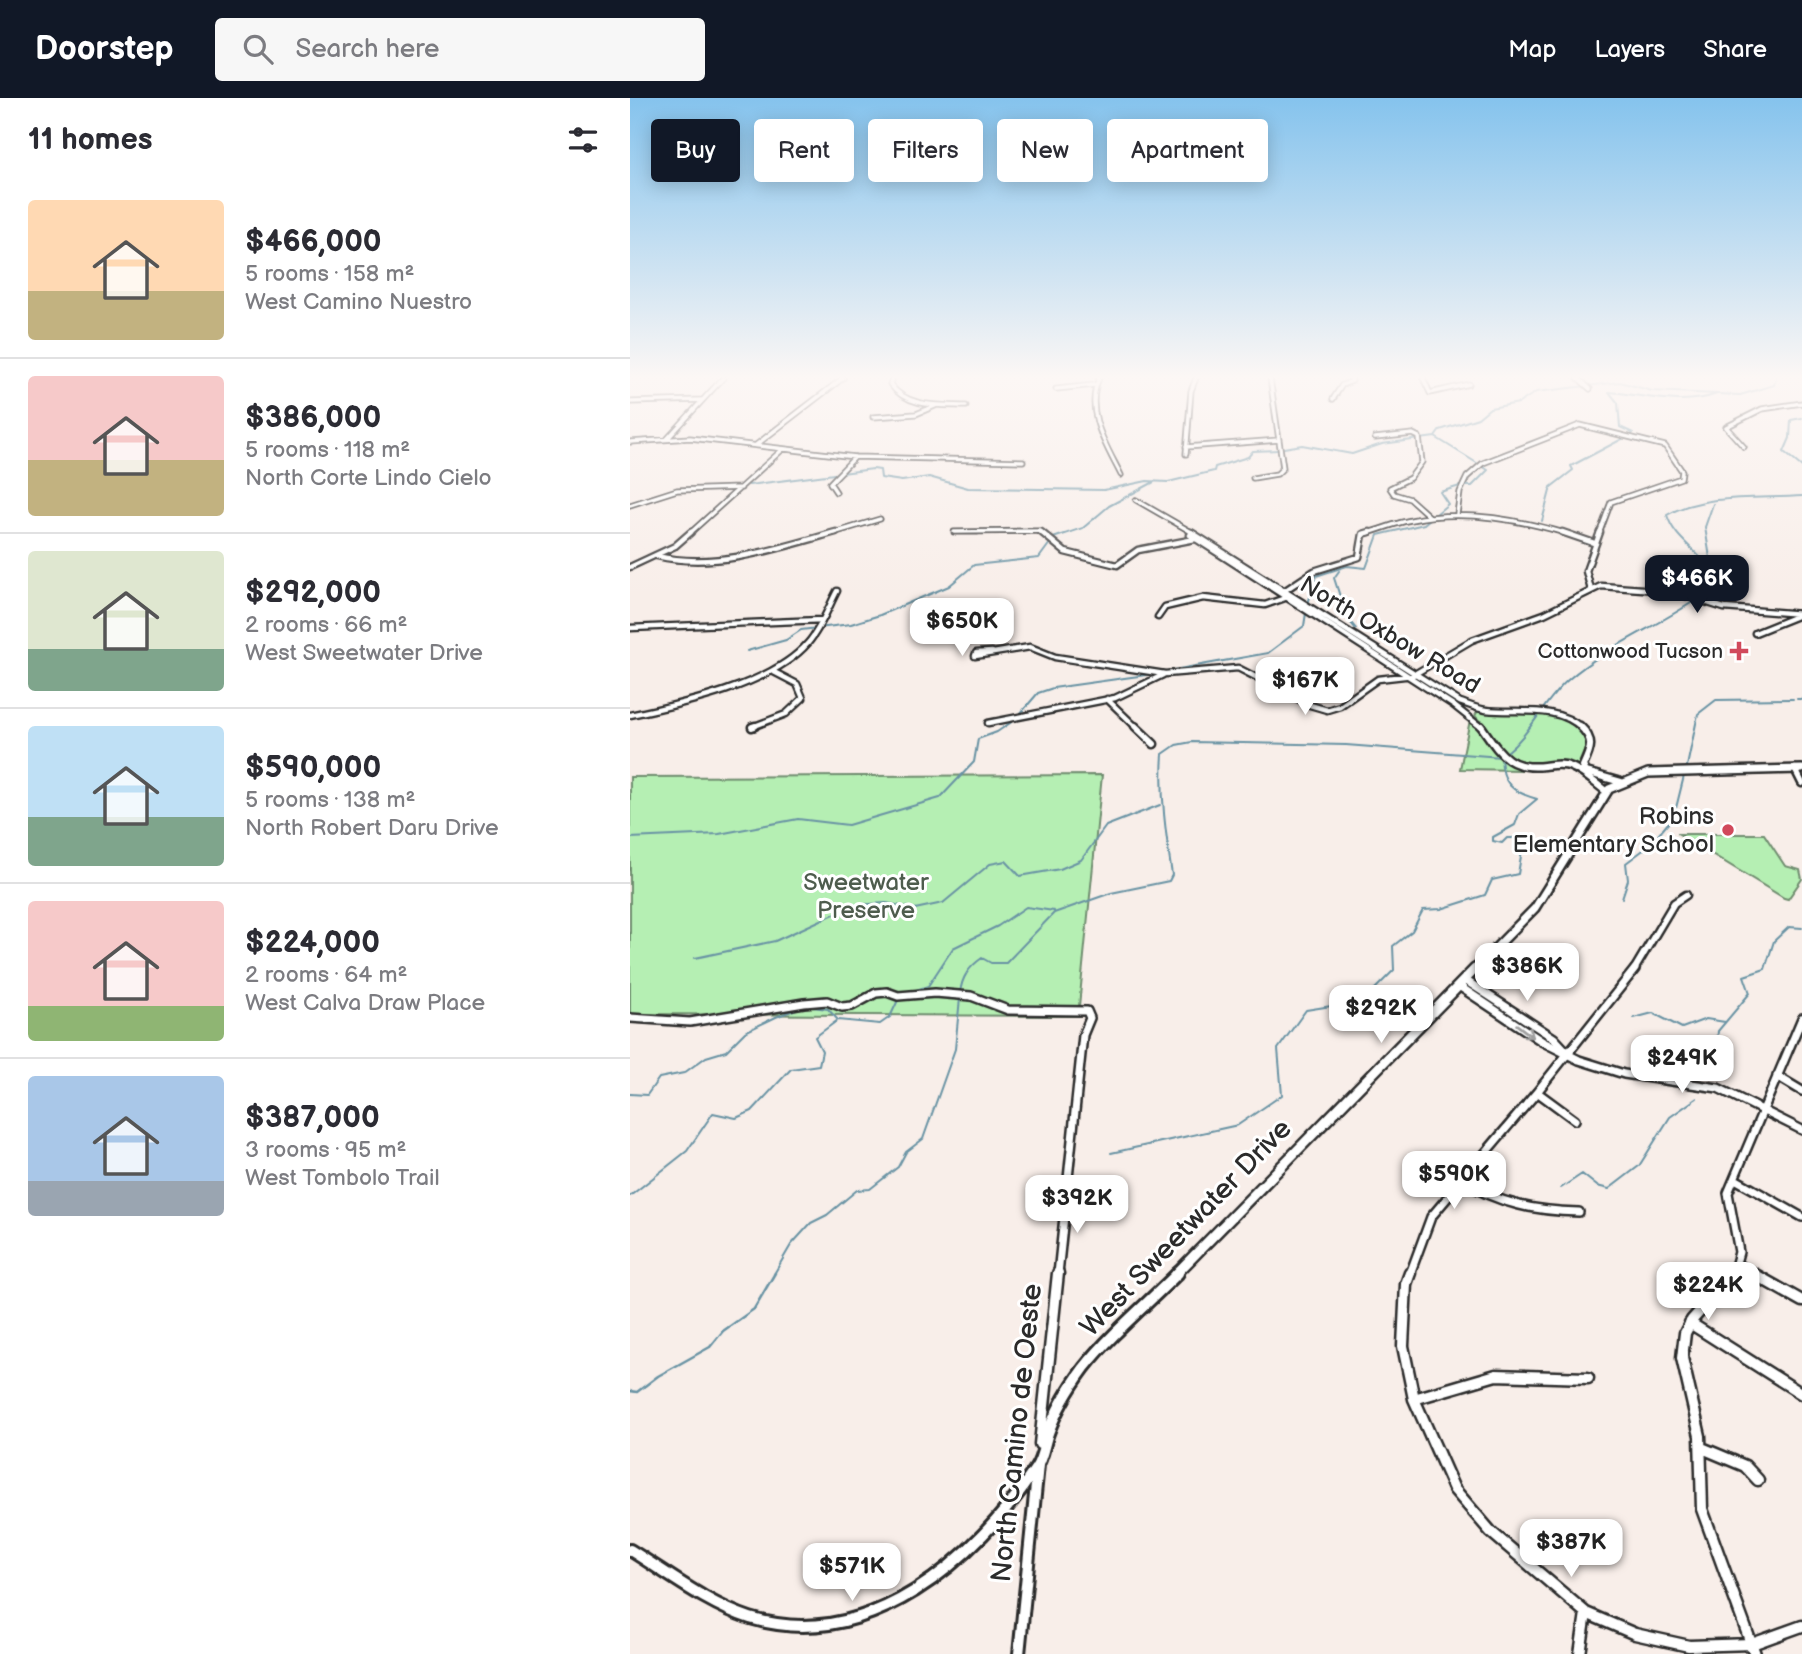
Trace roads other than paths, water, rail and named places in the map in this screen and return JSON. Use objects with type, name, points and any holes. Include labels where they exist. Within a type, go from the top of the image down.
[{"type":"street","points":[[630,569],[682,545],[781,451]]},
{"type":"street","points":[[798,451],[855,457],[1023,461]]},
{"type":"street","points":[[1110,451],[1121,475]]},
{"type":"street","points":[[1253,478],[1277,474],[1283,468],[1281,451]]},
{"type":"street","points":[[1421,451],[1422,462],[1410,478],[1390,488],[1394,494],[1410,499],[1430,517]]},
{"type":"street","points":[[1457,514],[1460,492],[1466,477],[1483,463],[1515,451]]},
{"type":"street","points":[[1591,590],[1586,571],[1594,543],[1613,501],[1681,478],[1682,471],[1668,451]]},
{"type":"street","points":[[836,492],[830,483],[855,457]]},
{"type":"street","points":[[630,505],[677,490],[741,488]]},
{"type":"street","name":"North Oxbow Road","points":[[1136,500],[1200,537],[1472,708],[1549,712],[1572,719],[1589,734],[1592,747],[1583,766],[1586,772],[1620,782]]},
{"type":"street","points":[[1158,617],[1165,607],[1203,598],[1265,605],[1284,598],[1284,591],[1314,571],[1359,558],[1363,534],[1430,517],[1457,514],[1548,527],[1594,543]]},
{"type":"street","points":[[659,557],[685,563],[749,553],[880,519]]},
{"type":"street","points":[[978,532],[1040,531],[1065,552],[1118,565],[1138,550],[1200,537]]},
{"type":"street","name":"North Oxbow Road","points":[[1189,533],[1193,539],[1473,719],[1514,764],[1526,768],[1559,764],[1572,768],[1607,792]]},
{"type":"street","points":[[992,652],[1030,647],[1055,657],[1165,674],[1202,674],[1238,668],[1310,705],[1327,710],[1340,706],[1378,679],[1416,673],[1472,640],[1544,614],[1601,586],[1670,591],[1724,608],[1802,615]]},
{"type":"street","points":[[630,715],[672,705],[772,671],[807,646],[837,591]]},
{"type":"street","points":[[1755,633],[1802,615]]},
{"type":"street","points":[[630,628],[822,620]]},
{"type":"street","points":[[752,727],[786,714],[803,698],[803,692],[797,684],[772,671]]},
{"type":"street","points":[[988,723],[1107,699],[1165,674]]},
{"type":"street","points":[[1107,699],[1154,744]]},
{"type":"street","name":"West Sweetwater Drive","points":[[630,1550],[724,1605],[764,1622],[807,1626],[854,1620],[902,1601],[955,1566],[986,1534],[1038,1465],[1062,1403],[1085,1367],[1535,908],[1607,792],[1620,782],[1648,773],[1683,769],[1798,769]]},
{"type":"street","points":[[1798,769],[1802,782]]},
{"type":"street","points":[[1686,895],[1674,903],[1635,969],[1537,1092],[1431,1217],[1406,1283],[1402,1346],[1414,1399],[1454,1489],[1491,1532],[1586,1613],[1635,1634],[1689,1646],[1753,1649],[1802,1626]]},
{"type":"street","points":[[1462,983],[1530,1036],[1597,1067],[1625,1074],[1705,1084],[1735,1094],[1802,1130]]},
{"type":"street","points":[[1462,983],[1554,1038],[1568,1053]]},
{"type":"street","name":"North Camino de Oeste","points":[[630,1018],[690,1022],[804,1003],[827,1001],[842,1007],[852,1006],[876,993],[887,992],[898,996],[935,993],[971,996],[1008,1010],[1087,1011],[1090,1018],[1083,1035],[1019,1654]]},
{"type":"street","points":[[1753,1649],[1702,1511],[1698,1477],[1702,1448],[1682,1370],[1682,1346],[1690,1323],[1702,1304],[1725,1286],[1738,1264],[1738,1239],[1730,1214],[1728,1193],[1801,1024]]},
{"type":"street","points":[[1777,1076],[1802,1091]]},
{"type":"street","points":[[1537,1092],[1575,1120]]},
{"type":"street","points":[[1735,1179],[1802,1217]]},
{"type":"street","points":[[1461,1180],[1480,1194],[1540,1212],[1579,1212]]},
{"type":"street","points":[[1738,1264],[1802,1301]]},
{"type":"street","points":[[1690,1323],[1802,1394]]},
{"type":"street","points":[[1414,1399],[1496,1375],[1588,1378]]},
{"type":"street","points":[[1702,1448],[1745,1466],[1758,1480]]},
{"type":"street","points":[[1580,1654],[1586,1613]]},
{"type":"waterway","points":[[749,485],[873,469],[880,470],[881,478],[902,481],[929,477],[968,488],[1104,490],[1147,481],[1168,482],[1214,471],[1215,467],[1248,457],[1253,451],[1263,451]]},
{"type":"waterway","points":[[1333,451],[1352,454],[1362,451]]},
{"type":"waterway","points":[[1457,451],[1488,470],[1472,486],[1466,486]]},
{"type":"waterway","points":[[1542,521],[1551,487],[1573,470],[1571,466],[1600,451]]},
{"type":"waterway","points":[[1785,451],[1802,467]]},
{"type":"waterway","points":[[1053,538],[1083,528],[1109,506],[1154,482]]},
{"type":"waterway","points":[[1308,604],[1316,576],[1347,566],[1366,568],[1378,535],[1424,524],[1448,504],[1440,492],[1460,486]]},
{"type":"waterway","points":[[1699,598],[1715,585],[1712,574],[1671,525],[1667,515],[1682,508],[1715,500],[1802,496]]},
{"type":"waterway","points":[[1712,570],[1705,527],[1713,504]]},
{"type":"waterway","points":[[747,651],[786,640],[801,630],[851,624],[880,615],[949,586],[974,565],[1039,558],[1050,543]]},
{"type":"waterway","points":[[1339,571],[1334,578],[1347,618],[1356,629]]},
{"type":"waterway","points":[[1506,753],[1569,679],[1614,647],[1694,601]]},
{"type":"waterway","points":[[1162,672],[1268,653],[1304,626],[1306,613]]},
{"type":"waterway","points":[[1020,714],[1038,693],[1053,688],[1153,674]]},
{"type":"waterway","points":[[1686,771],[1698,714],[1716,700],[1793,699]]},
{"type":"waterway","points":[[1797,699],[1802,699]]},
{"type":"waterway","points":[[630,838],[719,834],[798,819],[848,825],[940,798],[974,762],[978,739],[997,732],[1016,719]]},
{"type":"waterway","points":[[960,993],[964,977],[977,961],[982,958],[991,963],[1006,963],[1054,913],[1111,893],[1169,881],[1172,875],[1162,769],[1163,754],[1176,745],[1192,742],[1346,745],[1501,757],[1504,774],[1510,786],[1537,799],[1519,814],[1515,825],[1493,837],[1493,841],[1502,843],[1507,838],[1524,838],[1518,874],[1492,880],[1485,895],[1441,909],[1423,910],[1412,931],[1393,946],[1394,970],[1363,1001],[1306,1010],[1278,1049],[1282,1095],[1238,1125],[1111,1153]]},
{"type":"waterway","points":[[1622,898],[1628,880],[1626,863],[1650,845],[1674,816],[1684,776]]},
{"type":"waterway","points":[[695,958],[775,941],[854,905],[886,903],[915,909],[943,903],[990,864],[1006,861],[1020,876],[1060,869],[1081,860],[1106,826],[1160,805]]},
{"type":"waterway","points":[[913,991],[928,986],[953,948],[998,926],[1026,907],[1054,911]]},
{"type":"waterway","points":[[1719,1075],[1715,1063],[1707,1055],[1716,1050],[1718,1031],[1750,993],[1744,976],[1765,969],[1774,941],[1789,927],[1802,928]]},
{"type":"waterway","points":[[630,1196],[687,1151],[713,1113],[736,1118],[752,1111],[791,1069],[819,1065],[822,1051],[815,1037],[838,1020],[880,1024],[890,1017],[899,998]]},
{"type":"waterway","points":[[774,1274],[791,1245],[811,1223],[827,1215],[857,1190],[870,1189],[898,1167],[906,1152],[923,1139],[955,1049],[960,998]]},
{"type":"waterway","points":[[630,1094],[647,1095],[659,1078],[684,1073],[706,1057],[726,1051],[745,1032],[804,1006],[828,1009],[837,1019]]},
{"type":"waterway","points":[[1634,1018],[1653,1013],[1682,1028],[1706,1019],[1725,1022]]},
{"type":"waterway","points":[[1561,1188],[1582,1174],[1597,1186],[1609,1189],[1639,1166],[1670,1117],[1697,1098]]},
{"type":"waterway","points":[[630,1391],[637,1392],[658,1376],[710,1347],[723,1331],[754,1309],[775,1273]]},
{"type":"place","name":"Cottonwood Tucson","points":[[1739,651]]},
{"type":"place","name":"Robins Elementary School","points":[[1728,830]]},
{"type":"park label","name":"Sweetwater Preserve","points":[[866,896]]}]
